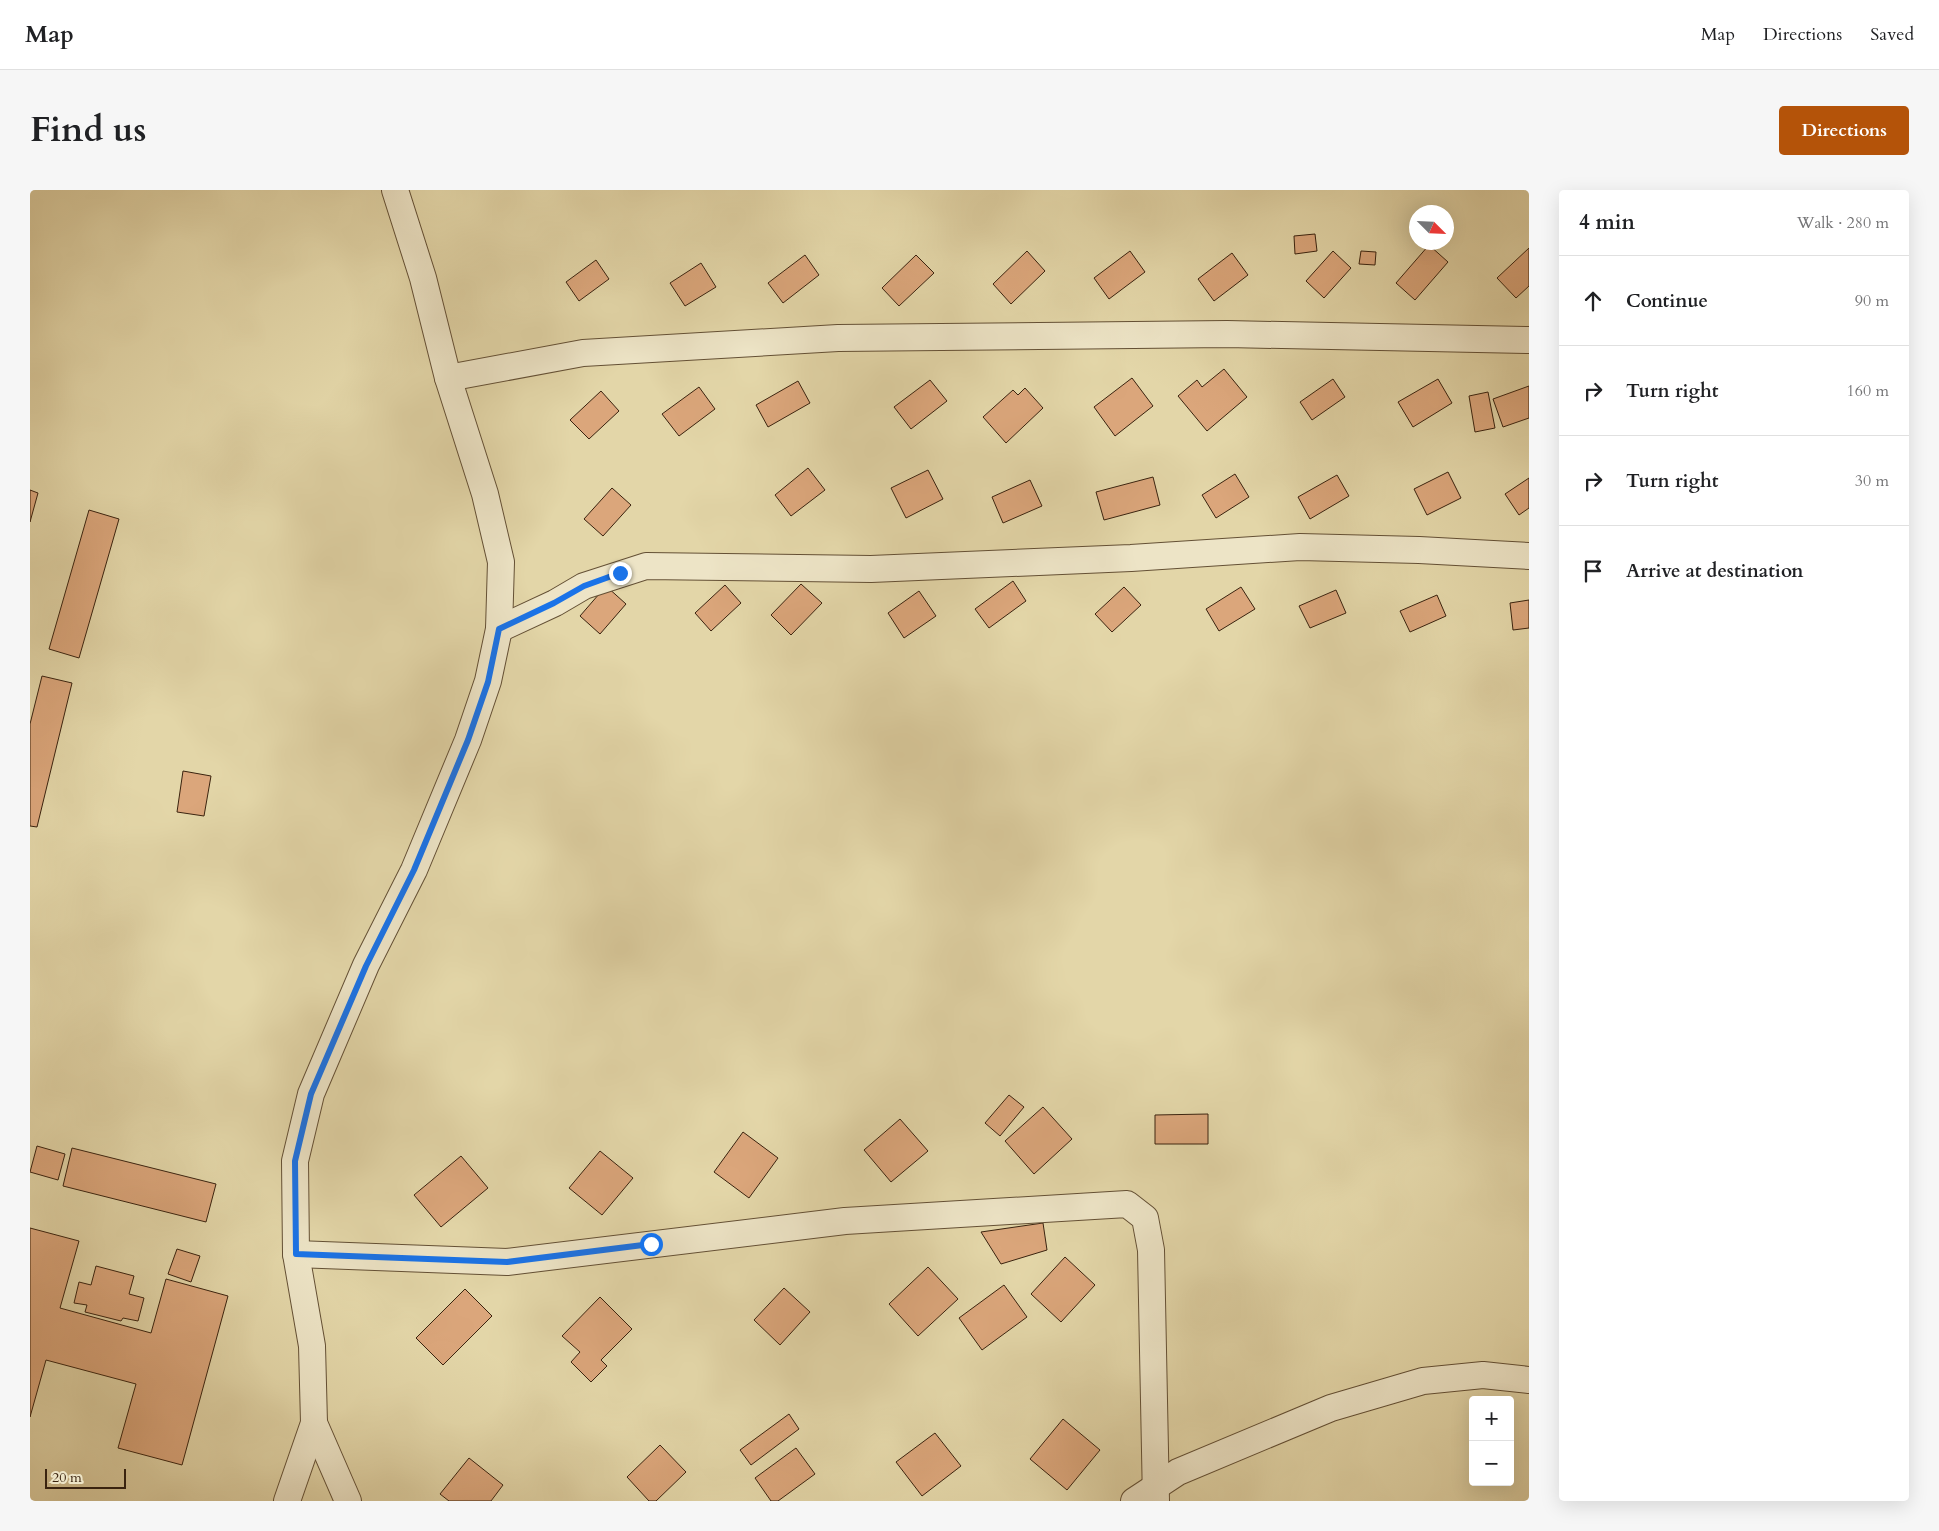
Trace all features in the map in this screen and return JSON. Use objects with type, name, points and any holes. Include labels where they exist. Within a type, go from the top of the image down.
[{"type":"street","points":[[287,1501],[314,1423],[312,1346],[296,1254],[295,1161],[311,1094],[366,966],[414,870],[468,740],[488,682],[499,629],[501,562],[486,494],[448,378],[423,278],[395,190]]},
{"type":"street","points":[[448,378],[583,353],[838,338],[1227,334],[1529,340]]},
{"type":"street","points":[[499,629],[554,603],[584,586],[646,566],[871,569],[1131,558],[1300,547],[1529,556]]},
{"type":"street","points":[[296,1254],[507,1262],[845,1221],[1127,1204],[1145,1218],[1151,1250],[1156,1494]]},
{"type":"street","points":[[1134,1501],[1156,1494],[1178,1472],[1330,1408],[1423,1381],[1483,1375],[1529,1380]]},
{"type":"street","points":[[314,1423],[348,1501]]},
{"type":"building","points":[[1315,234],[1317,251],[1295,254],[1294,236]]},
{"type":"building","points":[[1529,248],[1529,286],[1516,298],[1497,278]]},
{"type":"building","points":[[1425,250],[1435,250],[1448,262],[1415,300],[1396,283]]},
{"type":"building","points":[[1027,251],[1045,271],[1011,304],[993,284]]},
{"type":"building","points":[[1130,251],[1145,272],[1109,299],[1094,278]]},
{"type":"building","points":[[1333,251],[1351,268],[1324,298],[1306,281]]},
{"type":"building","points":[[1361,251],[1376,252],[1375,265],[1359,264]]},
{"type":"building","points":[[1232,253],[1248,275],[1214,301],[1198,279]]},
{"type":"building","points":[[805,255],[819,275],[783,303],[768,283]]},
{"type":"building","points":[[916,255],[934,273],[899,306],[882,288]]},
{"type":"building","points":[[596,260],[609,279],[579,301],[566,282]]},
{"type":"building","points":[[701,263],[716,287],[685,306],[670,283]]},
{"type":"building","points":[[1224,369],[1247,397],[1207,431],[1178,396],[1197,380],[1202,387]]},
{"type":"building","points":[[1132,378],[1153,406],[1115,436],[1094,407]]},
{"type":"building","points":[[1333,379],[1345,397],[1312,420],[1300,402]]},
{"type":"building","points":[[1438,379],[1452,403],[1413,427],[1398,402]]},
{"type":"building","points":[[930,380],[947,401],[911,429],[894,407]]},
{"type":"building","points":[[798,381],[810,403],[768,427],[756,405]]},
{"type":"building","points":[[1529,386],[1529,418],[1503,427],[1493,399]]},
{"type":"building","points":[[699,387],[715,409],[679,436],[662,414]]},
{"type":"building","points":[[1025,388],[1043,408],[1006,443],[983,417],[1013,390],[1018,395]]},
{"type":"building","points":[[601,391],[619,411],[589,439],[570,420]]},
{"type":"building","points":[[1488,392],[1495,428],[1475,432],[1469,396]]},
{"type":"building","points":[[808,468],[825,490],[791,516],[775,495]]},
{"type":"building","points":[[928,470],[943,499],[906,518],[891,488]]},
{"type":"building","points":[[1448,472],[1461,498],[1427,515],[1414,489]]},
{"type":"building","points":[[1235,474],[1249,497],[1216,518],[1202,495]]},
{"type":"building","points":[[1337,475],[1349,496],[1310,519],[1298,497]]},
{"type":"building","points":[[1153,477],[1160,505],[1104,520],[1096,492]]},
{"type":"building","points":[[1529,478],[1529,508],[1519,515],[1505,494]]},
{"type":"building","points":[[1030,480],[1042,506],[1003,523],[992,497]]},
{"type":"building","points":[[612,488],[631,505],[603,536],[584,519]]},
{"type":"building","points":[[30,490],[38,493],[30,522]]},
{"type":"building","points":[[89,510],[119,519],[79,658],[49,649]]},
{"type":"building","points":[[1013,581],[1026,601],[989,628],[975,609]]},
{"type":"building","points":[[801,584],[822,603],[791,635],[771,615]]},
{"type":"building","points":[[725,585],[741,603],[711,631],[695,613]]},
{"type":"building","points":[[606,586],[626,604],[600,634],[580,616]]},
{"type":"building","points":[[1124,587],[1141,605],[1112,632],[1095,614]]},
{"type":"building","points":[[1241,587],[1255,609],[1219,631],[1206,609]]},
{"type":"building","points":[[1336,590],[1346,613],[1310,628],[1299,606]]},
{"type":"building","points":[[919,591],[936,616],[904,638],[888,613]]},
{"type":"building","points":[[1437,595],[1446,616],[1410,632],[1400,611]]},
{"type":"building","points":[[1529,600],[1529,628],[1513,630],[1510,603]]},
{"type":"building","points":[[42,676],[72,683],[37,827],[30,826],[30,724]]},
{"type":"building","points":[[183,771],[211,776],[204,816],[177,812]]},
{"type":"building","points":[[1009,1095],[1024,1107],[1000,1136],[985,1123]]},
{"type":"building","points":[[1043,1107],[1072,1139],[1034,1174],[1005,1141]]},
{"type":"building","points":[[1208,1114],[1208,1144],[1155,1144],[1155,1115]]},
{"type":"building","points":[[900,1119],[928,1151],[891,1182],[864,1150]]},
{"type":"building","points":[[743,1132],[778,1158],[749,1198],[714,1172]]},
{"type":"building","points":[[37,1146],[65,1154],[58,1180],[30,1172]]},
{"type":"building","points":[[72,1148],[216,1184],[206,1222],[63,1186]]},
{"type":"building","points":[[600,1151],[633,1178],[602,1215],[569,1188]]},
{"type":"building","points":[[461,1156],[488,1188],[441,1227],[414,1195]]},
{"type":"building","points":[[1043,1223],[1047,1250],[1001,1264],[981,1232]]},
{"type":"building","points":[[30,1228],[79,1241],[60,1308],[151,1333],[166,1279],[228,1296],[182,1465],[118,1448],[136,1384],[46,1360],[30,1417]]},
{"type":"building","points":[[177,1249],[200,1256],[191,1282],[168,1274]]},
{"type":"building","points":[[1065,1257],[1095,1285],[1061,1322],[1031,1294]]},
{"type":"building","points":[[96,1266],[134,1276],[129,1294],[144,1298],[138,1321],[123,1318],[121,1321],[85,1312],[87,1305],[74,1303],[79,1282],[91,1285]]},
{"type":"building","points":[[928,1267],[958,1299],[918,1336],[889,1304]]},
{"type":"building","points":[[1004,1285],[1027,1317],[982,1350],[959,1318]]},
{"type":"building","points":[[784,1288],[810,1312],[780,1345],[754,1320]]},
{"type":"building","points":[[465,1289],[492,1316],[443,1365],[416,1338]]},
{"type":"building","points":[[600,1297],[632,1329],[601,1360],[607,1366],[591,1382],[571,1362],[580,1352],[562,1336]]},
{"type":"building","points":[[789,1414],[799,1429],[751,1465],[740,1450]]},
{"type":"building","points":[[1063,1419],[1100,1450],[1067,1490],[1030,1459]]},
{"type":"building","points":[[935,1433],[961,1466],[922,1496],[896,1462]]},
{"type":"building","points":[[660,1445],[686,1472],[656,1501],[649,1501],[627,1477]]},
{"type":"building","points":[[796,1448],[815,1474],[778,1501],[771,1501],[755,1478]]},
{"type":"building","points":[[469,1458],[503,1485],[491,1501],[449,1501],[440,1494]]},
{"type":"route","points":[[620,573],[584,586],[554,603],[499,629],[488,682],[468,740],[414,870],[366,966],[311,1094],[295,1161],[296,1254],[507,1262],[651,1244]]}]
